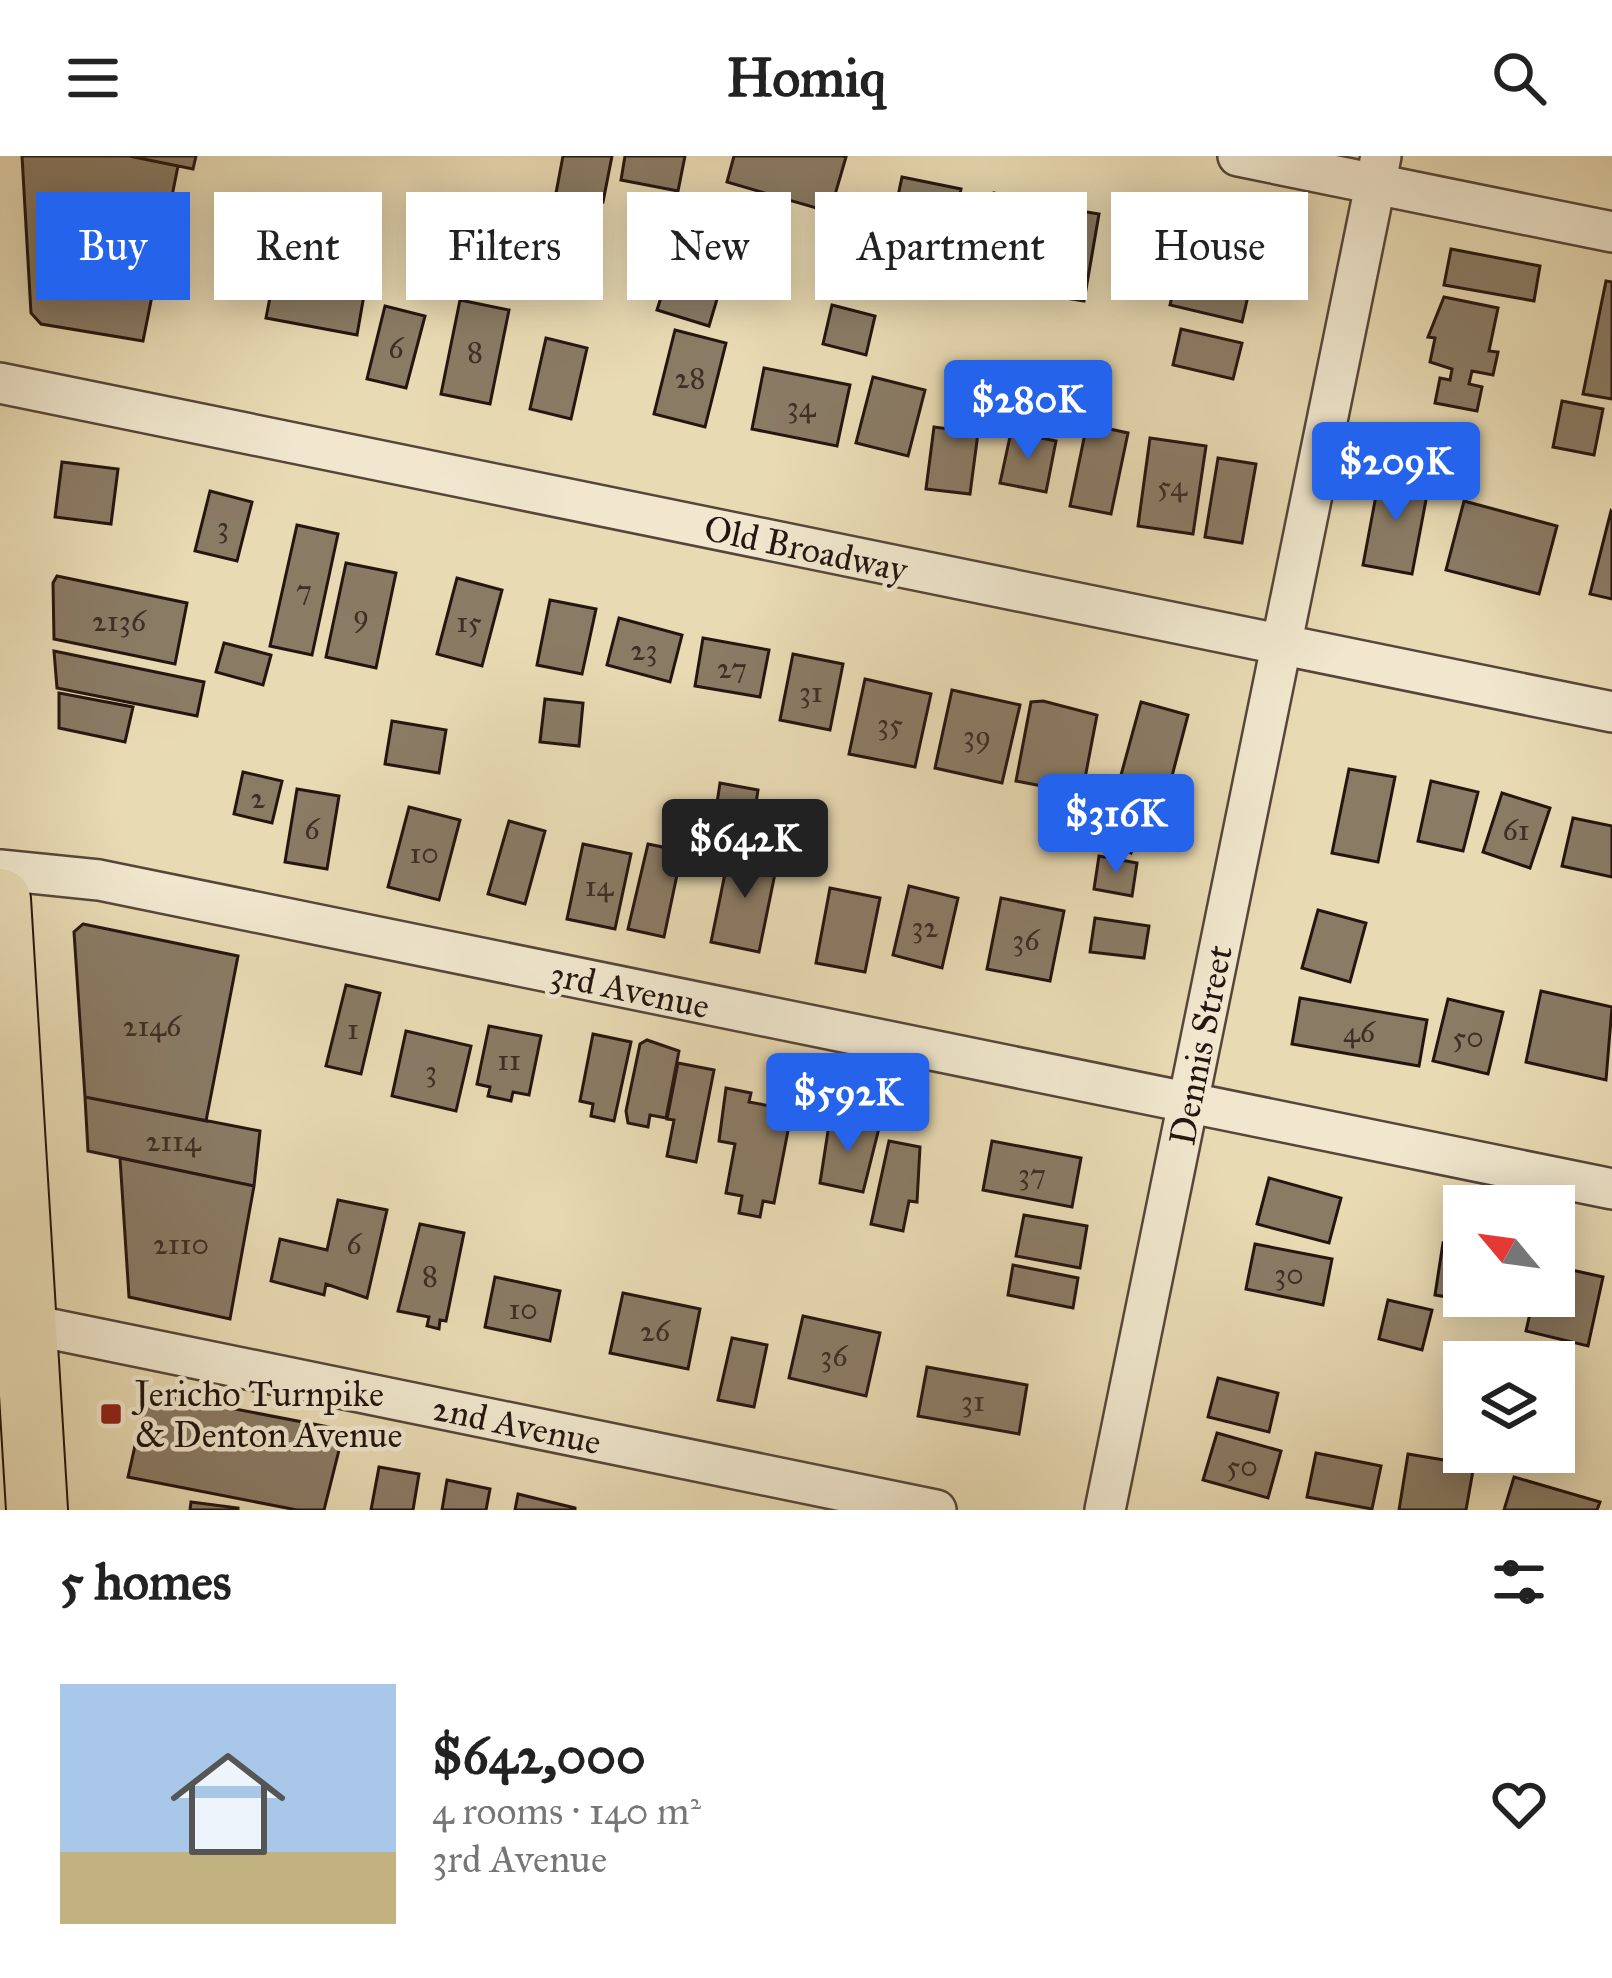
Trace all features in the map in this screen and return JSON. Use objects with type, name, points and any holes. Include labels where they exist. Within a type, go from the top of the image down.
[{"type":"main road","points":[[0,899],[37,1510]]},
{"type":"street","points":[[1238,156],[1378,170],[1612,232]]},
{"type":"street","name":"Dennis Street","points":[[1105,1510],[1378,170]]},
{"type":"street","name":"Old Broadway","points":[[0,383],[1612,712]]},
{"type":"street","name":"3rd Avenue","points":[[0,870],[99,880],[1612,1189]]},
{"type":"street","name":"2nd Avenue","points":[[27,1324],[936,1510]]},
{"type":"building","points":[[22,156],[129,156],[178,166],[173,192],[36,192],[36,300],[151,300],[143,341],[41,324],[31,313]]},
{"type":"building","points":[[129,156],[196,156],[193,169]]},
{"type":"building","points":[[563,156],[612,156],[603,202],[603,192],[556,192]]},
{"type":"building","points":[[625,156],[685,156],[678,191],[621,180]]},
{"type":"building","points":[[734,156],[846,157],[836,192],[815,192],[815,208],[791,201],[791,192],[761,192],[727,182]]},
{"type":"building","points":[[902,177],[961,189],[960,192],[899,192]]},
{"type":"building","points":[[1087,212],[1099,214],[1087,284]]},
{"type":"building","points":[[1451,249],[1540,266],[1534,301],[1444,285]]},
{"type":"building","points":[[1606,281],[1612,282],[1612,399],[1583,394]]},
{"type":"building","points":[[1444,297],[1498,308],[1489,351],[1498,352],[1493,375],[1472,371],[1469,384],[1482,387],[1477,411],[1435,403],[1440,378],[1450,380],[1452,369],[1430,362],[1435,338],[1428,337]]},
{"type":"building","points":[[269,300],[363,300],[357,335],[266,318]]},
{"type":"building","points":[[460,300],[509,310],[490,404],[441,394]]},
{"type":"building","points":[[660,300],[717,300],[709,326],[657,310]]},
{"type":"building","points":[[1171,300],[1247,300],[1242,322],[1170,305]]},
{"type":"building","points":[[832,305],[875,316],[866,355],[823,344]]},
{"type":"building","points":[[385,306],[425,316],[406,388],[367,379]]},
{"type":"building","points":[[1181,329],[1242,343],[1233,379],[1173,365]]},
{"type":"building","points":[[675,330],[726,343],[705,427],[654,414]]},
{"type":"building","points":[[546,338],[587,348],[571,419],[530,409]]},
{"type":"building","points":[[764,368],[850,385],[837,446],[752,429]]},
{"type":"building","points":[[873,377],[925,390],[908,456],[856,443]]},
{"type":"building","points":[[1562,401],[1603,409],[1594,455],[1553,447]]},
{"type":"building","points":[[1087,424],[1128,433],[1111,514],[1070,506]]},
{"type":"building","points":[[934,427],[978,433],[970,494],[926,489]]},
{"type":"building","points":[[1011,432],[1056,441],[1046,492],[1000,483]]},
{"type":"building","points":[[1150,438],[1206,446],[1193,534],[1138,526]]},
{"type":"building","points":[[1218,458],[1256,464],[1242,543],[1205,537]]},
{"type":"building","points":[[62,462],[118,469],[111,524],[55,517]]},
{"type":"building","points":[[1380,474],[1429,484],[1412,574],[1363,565]]},
{"type":"building","points":[[210,491],[252,502],[237,561],[195,551]]},
{"type":"building","points":[[1464,501],[1557,526],[1539,594],[1446,570]]},
{"type":"building","points":[[1612,512],[1612,599],[1590,594]]},
{"type":"building","points":[[297,525],[338,534],[312,655],[270,646]]},
{"type":"building","points":[[346,563],[396,573],[376,668],[326,657]]},
{"type":"building","points":[[57,576],[187,603],[175,664],[54,639],[53,583]]},
{"type":"building","points":[[457,578],[502,590],[482,666],[437,654]]},
{"type":"building","points":[[550,600],[596,609],[582,674],[537,665]]},
{"type":"building","points":[[619,618],[682,635],[670,682],[607,665]]},
{"type":"building","points":[[703,638],[769,650],[760,697],[695,686]]},
{"type":"building","points":[[224,643],[271,655],[263,685],[216,672]]},
{"type":"building","points":[[54,651],[204,682],[197,716],[57,688]]},
{"type":"building","points":[[793,654],[843,664],[830,730],[780,720]]},
{"type":"building","points":[[865,679],[931,694],[915,767],[849,754]]},
{"type":"building","points":[[952,690],[1020,705],[1002,783],[935,768]]},
{"type":"building","points":[[59,693],[133,707],[125,742],[59,728]]},
{"type":"building","points":[[545,699],[583,703],[579,746],[540,742]]},
{"type":"building","points":[[1031,702],[1097,715],[1082,794],[1070,792],[1068,801],[1045,796],[1047,787],[1016,781]]},
{"type":"building","points":[[1141,702],[1188,715],[1166,799],[1118,786]]},
{"type":"building","points":[[392,721],[446,730],[439,773],[385,764]]},
{"type":"building","points":[[1349,769],[1395,777],[1378,862],[1332,853]]},
{"type":"building","points":[[243,772],[282,781],[272,823],[234,814]]},
{"type":"building","points":[[1431,781],[1478,792],[1463,851],[1418,841]]},
{"type":"building","points":[[720,783],[758,790],[752,829],[714,823]]},
{"type":"building","points":[[297,789],[339,796],[327,869],[285,862]]},
{"type":"building","points":[[1502,793],[1550,808],[1530,868],[1483,852]]},
{"type":"building","points":[[1112,805],[1144,817],[1131,853],[1098,840]]},
{"type":"building","points":[[409,807],[460,820],[439,900],[388,887]]},
{"type":"building","points":[[1573,818],[1612,826],[1612,877],[1562,866]]},
{"type":"building","points":[[509,821],[545,831],[525,904],[488,894]]},
{"type":"building","points":[[583,844],[631,854],[615,929],[567,919]]},
{"type":"building","points":[[648,844],[682,851],[664,937],[628,929]]},
{"type":"building","points":[[752,848],[779,854],[759,952],[711,942],[728,859],[748,863]]},
{"type":"building","points":[[1099,856],[1137,863],[1132,896],[1094,889]]},
{"type":"building","points":[[909,886],[958,898],[942,968],[893,955]]},
{"type":"building","points":[[830,888],[880,898],[865,972],[816,963]]},
{"type":"building","points":[[1001,898],[1064,911],[1050,981],[987,969]]},
{"type":"building","points":[[1318,910],[1366,923],[1350,982],[1302,968]]},
{"type":"building","points":[[1095,918],[1149,926],[1144,958],[1090,952]]},
{"type":"building","points":[[83,924],[238,956],[206,1121],[85,1097],[74,932]]},
{"type":"building","points":[[346,985],[380,993],[361,1074],[326,1066]]},
{"type":"building","points":[[1541,991],[1612,1007],[1606,1080],[1526,1062]]},
{"type":"building","points":[[1300,998],[1427,1020],[1419,1066],[1292,1044]]},
{"type":"building","points":[[1448,999],[1503,1012],[1488,1074],[1433,1061]]},
{"type":"building","points":[[489,1026],[541,1036],[529,1095],[513,1092],[511,1101],[488,1096],[490,1087],[477,1084]]},
{"type":"building","points":[[406,1031],[471,1046],[456,1111],[392,1096]]},
{"type":"building","points":[[593,1034],[631,1042],[614,1121],[591,1116],[593,1104],[580,1101]]},
{"type":"building","points":[[647,1040],[679,1051],[666,1118],[650,1115],[648,1127],[628,1123],[626,1111],[640,1044]]},
{"type":"building","points":[[678,1063],[714,1070],[696,1162],[667,1156],[674,1120],[667,1119]]},
{"type":"building","points":[[726,1088],[751,1093],[749,1102],[792,1110],[774,1203],[763,1201],[760,1217],[739,1213],[742,1196],[726,1193],[735,1144],[719,1141]]},
{"type":"building","points":[[85,1097],[260,1131],[254,1186],[88,1151]]},
{"type":"building","points":[[830,1118],[879,1128],[863,1192],[820,1183]]},
{"type":"building","points":[[889,1141],[920,1147],[917,1202],[909,1201],[903,1231],[871,1224]]},
{"type":"building","points":[[992,1141],[1081,1158],[1072,1207],[983,1190]]},
{"type":"building","points":[[120,1158],[254,1186],[230,1319],[129,1297]]},
{"type":"building","points":[[1269,1178],[1341,1198],[1329,1243],[1257,1224]]},
{"type":"building","points":[[338,1200],[387,1210],[367,1298],[326,1284],[324,1295],[271,1281],[280,1239],[327,1250]]},
{"type":"building","points":[[1024,1215],[1087,1226],[1080,1268],[1016,1256]]},
{"type":"building","points":[[420,1224],[464,1233],[446,1321],[440,1320],[439,1329],[427,1326],[429,1317],[398,1311]]},
{"type":"building","points":[[1443,1243],[1443,1296],[1435,1295]]},
{"type":"building","points":[[1255,1244],[1332,1259],[1323,1305],[1246,1289]]},
{"type":"building","points":[[1013,1265],[1078,1278],[1073,1308],[1008,1295]]},
{"type":"building","points":[[1575,1271],[1603,1277],[1588,1346],[1526,1331],[1529,1317],[1575,1317]]},
{"type":"building","points":[[495,1277],[560,1291],[550,1341],[485,1327]]},
{"type":"building","points":[[623,1293],[700,1309],[688,1369],[610,1353]]},
{"type":"building","points":[[1388,1300],[1432,1310],[1422,1350],[1379,1339]]},
{"type":"building","points":[[803,1316],[880,1333],[866,1396],[789,1378]]},
{"type":"building","points":[[732,1338],[767,1345],[754,1407],[718,1400]]},
{"type":"building","points":[[927,1367],[1027,1385],[1019,1434],[918,1416]]},
{"type":"building","points":[[1218,1378],[1278,1393],[1269,1432],[1208,1417]]},
{"type":"building","points":[[147,1392],[344,1430],[324,1510],[297,1510],[128,1477]]},
{"type":"building","points":[[1217,1433],[1281,1451],[1268,1498],[1203,1480]]},
{"type":"building","points":[[1316,1453],[1381,1466],[1372,1509],[1307,1497]]},
{"type":"building","points":[[1408,1454],[1443,1460],[1443,1473],[1473,1473],[1466,1510],[1399,1510]]},
{"type":"building","points":[[379,1467],[419,1474],[413,1510],[371,1510]]},
{"type":"building","points":[[1514,1477],[1600,1502],[1597,1510],[1504,1510]]},
{"type":"building","points":[[447,1480],[490,1489],[486,1510],[442,1510]]},
{"type":"building","points":[[518,1494],[575,1508],[575,1510],[515,1510]]},
{"type":"building","points":[[191,1502],[238,1508],[238,1510],[190,1510]]},
{"type":"place","name":"Jericho Turnpike & Denton Avenue","points":[[111,1414]]}]
